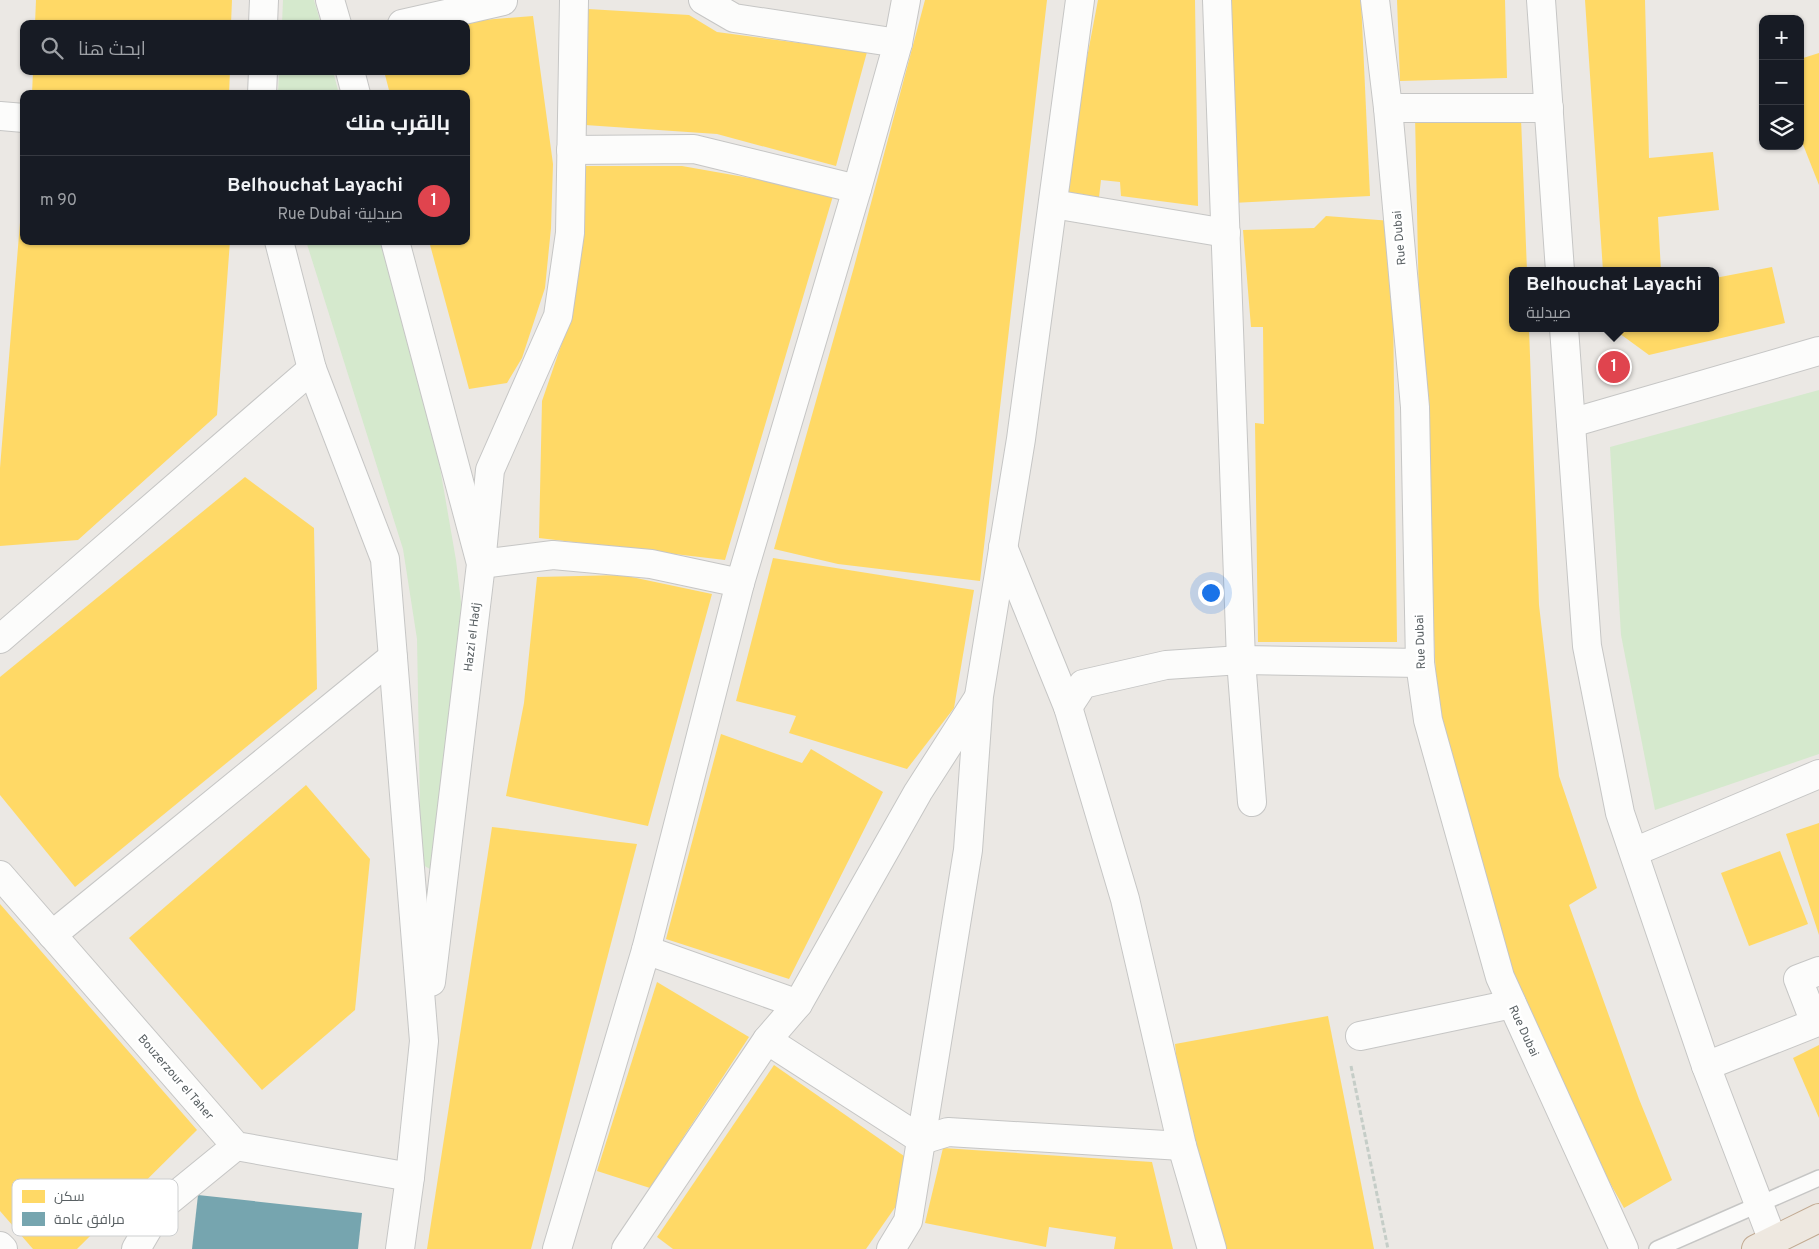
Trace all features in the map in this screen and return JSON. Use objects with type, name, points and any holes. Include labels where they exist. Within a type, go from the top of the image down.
[{"type":"highway","points":[[1765,1245],[1819,1218]]},
{"type":"street","points":[[263,20],[264,0]]},
{"type":"street","points":[[330,0],[336,20]]},
{"type":"street","points":[[419,20],[505,0]]},
{"type":"street","points":[[574,0],[570,233],[558,316],[490,470],[481,564],[553,555],[651,564],[740,583]]},
{"type":"street","points":[[703,0],[734,18],[898,44]]},
{"type":"street","points":[[557,1249],[646,950],[740,583],[857,189],[898,44],[906,0]]},
{"type":"street","points":[[891,1249],[908,1221],[968,850],[979,696],[1021,439],[1080,0]]},
{"type":"street","points":[[1217,0],[1241,660],[1252,802]]},
{"type":"street","name":"Rue Dubai","points":[[1375,0],[1388,108],[1415,407],[1420,662],[1428,720],[1500,977],[1624,1249]]},
{"type":"street","points":[[1541,0],[1560,267]]},
{"type":"street","points":[[262,90],[263,75]]},
{"type":"street","points":[[351,75],[355,90]]},
{"type":"street","points":[[1388,108],[1549,108]]},
{"type":"street","points":[[0,116],[20,118]]},
{"type":"street","points":[[570,150],[694,149],[857,189]]},
{"type":"street","points":[[1053,204],[1226,233]]},
{"type":"street","points":[[280,245],[312,369],[385,559],[424,1041],[410,1177],[400,1249]]},
{"type":"street","name":"Hazzi el Hadj","points":[[396,245],[481,564],[424,1041]]},
{"type":"street","points":[[1564,332],[1587,646],[1620,813],[1706,1066],[1760,1204],[1765,1245]]},
{"type":"street","points":[[1571,423],[1819,350]]},
{"type":"street","points":[[0,639],[312,369]]},
{"type":"street","points":[[1003,547],[1068,707],[1125,899],[1182,1146],[1212,1249]]},
{"type":"street","points":[[52,935],[393,657]]},
{"type":"street","points":[[1068,707],[1083,684],[1166,665],[1241,660],[1420,662]]},
{"type":"street","points":[[626,1249],[767,1040],[798,1004],[918,792],[979,696]]},
{"type":"street","points":[[1634,852],[1819,774]]},
{"type":"street","name":"Bouzerzour el Taher","points":[[0,874],[236,1146]]},
{"type":"street","points":[[646,950],[798,1004]]},
{"type":"street","points":[[1706,1066],[1815,1022],[1798,980],[1819,971]]},
{"type":"street","points":[[1360,1036],[1512,1004]]},
{"type":"street","points":[[767,1040],[922,1140],[948,1132],[1182,1146]]},
{"type":"street","points":[[178,1193],[236,1146],[410,1177]]},
{"type":"street","points":[[136,1249],[144,1236]]},
{"type":"street","points":[[0,1246],[3,1249]]},
{"type":"lane","points":[[1657,1249],[1819,1178]]},
{"type":"path","points":[[1360,1036],[1347,1043],[1358,1106],[1388,1249]]},
{"type":"green space","points":[[283,0],[314,0],[320,20],[282,20]]},
{"type":"green space","points":[[279,75],[334,75],[338,90],[278,90]]},
{"type":"green space","points":[[307,245],[381,245],[412,353],[439,462],[456,560],[466,643],[439,864],[430,869],[421,864],[417,639],[403,549]]},
{"type":"green space","points":[[1819,390],[1819,754],[1655,810],[1621,635],[1610,447]]},
{"type":"building: سكن","points":[[36,0],[232,0],[231,20],[35,20]]},
{"type":"building: سكن","points":[[925,0],[1047,0],[980,581],[838,564],[774,549],[854,267]]},
{"type":"building: سكن","points":[[1098,0],[1195,0],[1198,206],[1121,196],[1120,182],[1101,180],[1098,206],[1064,201],[1078,105]]},
{"type":"building: سكن","points":[[1224,0],[1361,0],[1370,196],[1232,203]]},
{"type":"building: سكن","points":[[1397,0],[1505,0],[1507,78],[1400,81]]},
{"type":"building: سكن","points":[[1585,0],[1645,0],[1649,158],[1713,152],[1719,210],[1658,217],[1661,267],[1603,267]]},
{"type":"building: سكن","points":[[588,9],[689,15],[717,32],[867,52],[836,166],[717,134],[585,125]]},
{"type":"building: سكن","points":[[533,16],[553,164],[551,228],[545,288],[522,358],[507,383],[469,389],[430,245],[470,245],[470,90],[389,90],[385,75],[470,75],[470,21]]},
{"type":"building: سكن","points":[[1819,53],[1819,185],[1804,147],[1804,58]]},
{"type":"building: سكن","points":[[33,75],[230,75],[229,90],[32,90]]},
{"type":"building: سكن","points":[[1415,115],[1521,118],[1527,267],[1509,267],[1509,332],[1529,332],[1539,605],[1559,776],[1597,888],[1569,905],[1639,1099],[1672,1180],[1624,1208],[1610,1183],[1602,1187],[1526,1018],[1495,926],[1437,701],[1419,306]]},
{"type":"building: سكن","points":[[583,166],[682,166],[783,184],[833,196],[725,560],[539,538],[542,401],[564,337],[579,270],[584,227]]},
{"type":"building: سكن","points":[[1326,216],[1392,221],[1397,642],[1258,642],[1255,423],[1264,424],[1263,327],[1251,327],[1243,230],[1314,228]]},
{"type":"building: سكن","points":[[20,223],[20,245],[230,245],[217,415],[78,540],[0,546],[0,468]]},
{"type":"building: سكن","points":[[1772,267],[1785,323],[1649,355],[1617,332],[1719,332],[1719,277]]},
{"type":"building: سكن","points":[[245,477],[314,528],[317,689],[75,887],[0,795],[0,677]]},
{"type":"building: سكن","points":[[773,558],[974,590],[954,708],[907,769],[789,733],[796,716],[736,701]]},
{"type":"building: سكن","points":[[622,575],[712,594],[648,826],[506,796],[524,703],[537,577]]},
{"type":"building: سكن","points":[[721,734],[802,763],[811,749],[883,792],[789,979],[666,939]]},
{"type":"building: سكن","points":[[306,785],[370,859],[355,1010],[262,1090],[129,938]]},
{"type":"building: سكن","points":[[1819,823],[1819,935],[1786,834]]},
{"type":"building: سكن","points":[[492,827],[637,844],[531,1249],[427,1249]]},
{"type":"building: سكن","points":[[1780,851],[1808,924],[1749,946],[1721,873]]},
{"type":"building: سكن","points":[[0,904],[197,1130],[148,1179],[12,1179],[12,1225],[0,1211]]},
{"type":"building: سكن","points":[[657,982],[749,1037],[650,1188],[597,1171]]},
{"type":"building: سكن","points":[[1328,1016],[1374,1249],[1217,1249],[1183,1126],[1175,1044]]},
{"type":"building: سكن","points":[[1819,1045],[1819,1118],[1793,1058]]},
{"type":"building: سكن","points":[[774,1065],[904,1156],[903,1196],[866,1249],[673,1249],[657,1237]]},
{"type":"building: سكن","points":[[943,1148],[1152,1162],[1173,1249],[1114,1249],[1116,1237],[1049,1227],[1046,1247],[925,1223]]},
{"type":"building: سكن","points":[[22,1236],[90,1236],[77,1249],[33,1249]]},
{"type":"building: مرافق عامة","points":[[198,1195],[362,1213],[358,1249],[192,1249]]},
{"type":"place","name":"Belhouchat Layachi","points":[[1614,367]]}]
